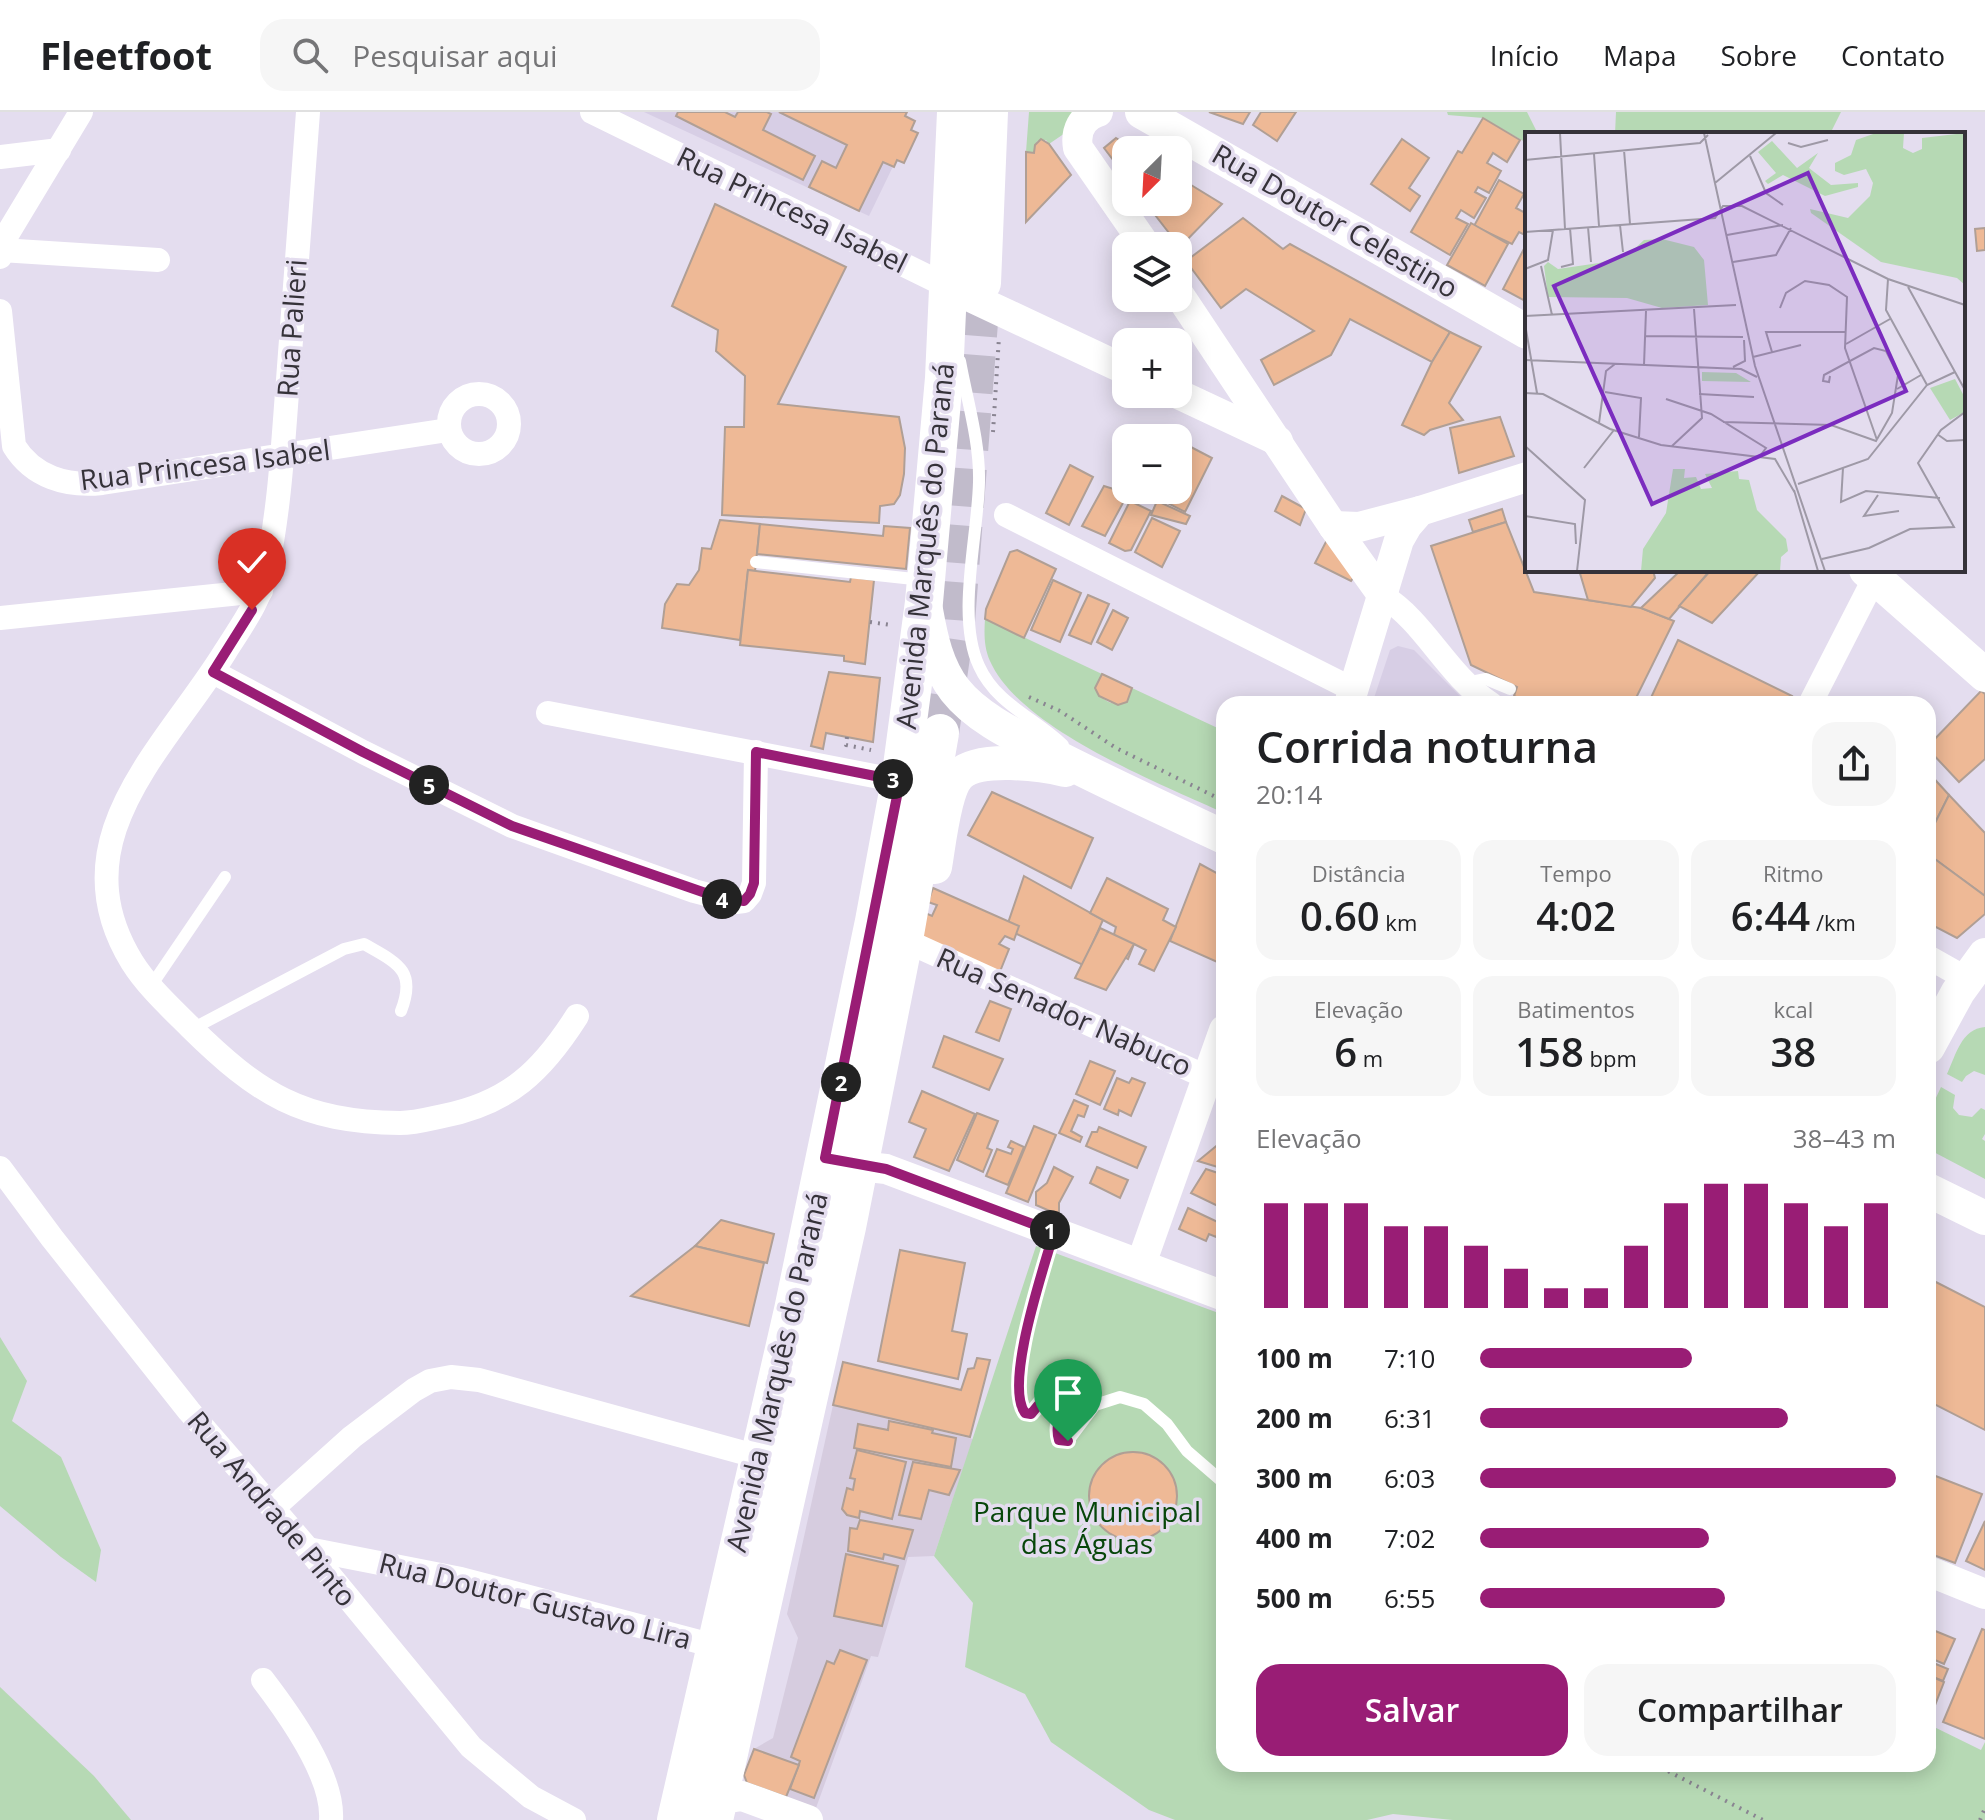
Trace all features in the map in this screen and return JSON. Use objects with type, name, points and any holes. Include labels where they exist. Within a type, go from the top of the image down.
[{"type":"main road","name":"Avenida Marquês do Paraná","points":[[709,1815],[824,1318],[842,1162],[900,781],[966,285],[956,112]]},
{"type":"main road","points":[[966,285],[989,112]]},
{"type":"main road","name":"Rua Doutor Celestino","points":[[1137,113],[1525,331]]},
{"type":"main road","points":[[1870,574],[1985,675]]},
{"type":"main road","points":[[925,591],[938,660],[955,690],[1012,733],[1092,776],[1216,833]]},
{"type":"main road","name":"Avenida Marquês do Paraná","points":[[842,1162],[906,926],[940,733]]},
{"type":"main road","points":[[906,926],[931,884],[950,791],[960,775],[979,766],[1008,764],[1046,766],[1092,776]]},
{"type":"main road","points":[[1936,1034],[1976,967]]},
{"type":"main road","points":[[1936,1194],[1985,1218]]},
{"type":"main road","name":"Avenida Marquês do Paraná","points":[[676,1820],[759,1457],[824,1318]]},
{"type":"street","points":[[81,112],[5,238],[1,253],[158,260]]},
{"type":"street","name":"Rua Palieri","points":[[308,112],[282,457],[267,568],[252,610],[118,814],[108,855],[106,897],[115,929],[132,962],[192,1029],[267,1092],[300,1109],[335,1118],[372,1123],[411,1123],[464,1112],[496,1100],[527,1079],[555,1050],[577,1016]]},
{"type":"street","name":"Rua Princesa Isabel","points":[[592,112],[966,285]]},
{"type":"street","points":[[1098,112],[1082,123],[1077,136],[1078,148],[1136,232]]},
{"type":"street","points":[[0,157],[59,150]]},
{"type":"street","points":[[966,285],[1112,363]]},
{"type":"street","name":"Rua Princesa Isabel","points":[[0,311],[14,446],[21,458],[55,480],[78,486],[448,430]]},
{"type":"street","points":[[1191,312],[1383,596],[1407,613],[1434,649],[1481,696]]},
{"type":"street","points":[[1211,409],[1227,403],[1237,380]]},
{"type":"street","points":[[1192,400],[1280,442]]},
{"type":"street","points":[[1333,526],[1359,527],[1525,478]]},
{"type":"street","points":[[1352,696],[1399,540],[1420,511]]},
{"type":"street","points":[[1006,515],[1350,696]]},
{"type":"street","points":[[1814,696],[1870,574]]},
{"type":"street","points":[[0,618],[261,591]]},
{"type":"street","points":[[213,672],[363,752],[512,826],[694,891],[736,902],[744,901],[754,883],[756,752]]},
{"type":"street","points":[[548,713],[900,781]]},
{"type":"street","name":"Rua Senador Nabuco","points":[[906,926],[1215,1081]]},
{"type":"street","points":[[1936,959],[1976,967]]},
{"type":"street","points":[[1141,1264],[1215,1081]]},
{"type":"street","points":[[842,1162],[886,1169],[1216,1293]]},
{"type":"street","name":"Rua Andrade Pinto","points":[[0,1168],[189,1411],[308,1549],[471,1747],[531,1797],[574,1820]]},
{"type":"street","points":[[273,1508],[392,1404],[430,1381],[451,1377],[479,1380],[759,1457]]},
{"type":"street","name":"Rua Doutor Gustavo Lira","points":[[308,1549],[461,1579],[715,1646]]},
{"type":"street","points":[[1936,1574],[1985,1594]]},
{"type":"street","points":[[263,1680],[317,1765],[327,1791],[331,1820]]},
{"type":"street","points":[[709,1815],[729,1798],[742,1796],[801,1819]]},
{"type":"lane","points":[[959,340],[966,285]]},
{"type":"lane","points":[[959,354],[979,480],[969,606],[969,634],[979,666],[994,690],[1014,709],[1061,742],[1092,776]]},
{"type":"lane","points":[[756,562],[925,591]]},
{"type":"lane","points":[[1466,683],[1486,679],[1510,689]]},
{"type":"lane","points":[[151,986],[225,877]]},
{"type":"lane","points":[[192,1029],[344,949],[364,944],[399,966],[408,992],[401,1011]]},
{"type":"lane","points":[[1054,1232],[1028,1324],[1019,1372],[1019,1405],[1025,1413],[1031,1414],[1055,1385],[1064,1383],[1066,1393],[1057,1431],[1059,1440],[1068,1441],[1095,1405],[1120,1397],[1144,1404],[1167,1424],[1187,1451],[1216,1476]]},
{"type":"path","points":[[870,622],[895,625]]},
{"type":"path","points":[[1025,696],[1060,711],[1116,748],[1216,797]]},
{"type":"path","points":[[847,737],[846,745],[872,751]]},
{"type":"path","points":[[1670,1772],[1763,1820]]},
{"type":"path","points":[[1980,1820],[1985,1808]]},
{"type":"shaded area","points":[[644,112],[907,112],[905,116],[915,121],[869,216]]},
{"type":"shaded area","points":[[1398,646],[1414,650],[1460,696],[1375,696],[1390,650]]},
{"type":"shaded area","points":[[833,1405],[973,1439],[934,1556],[908,1557],[878,1657],[871,1656],[816,1808],[786,1797],[798,1765],[754,1749],[773,1738],[798,1638],[787,1614]]},
{"type":"green space","points":[[1029,112],[1075,112],[1068,131],[1049,144],[1046,140],[1037,141],[1034,153],[1026,152]]},
{"type":"green space","points":[[1447,112],[1527,112],[1537,132],[1525,132],[1525,142],[1483,118],[1448,115]]},
{"type":"green space","points":[[1616,112],[1841,112],[1831,132],[1615,132]]},
{"type":"green space","points":[[985,619],[1102,674],[1095,688],[1108,702],[1127,702],[1132,688],[1216,727],[1216,809],[1129,770],[1060,731],[1006,686],[990,661],[985,640]]},
{"type":"green space","points":[[1985,1027],[1985,1075],[1974,1071],[1962,1082],[1947,1074],[1965,1038]]},
{"type":"green space","points":[[1941,1087],[1955,1095],[1953,1108],[1959,1115],[1972,1117],[1981,1108],[1985,1110],[1985,1134],[1982,1139],[1985,1141],[1985,1179],[1936,1153],[1936,1098]]},
{"type":"green space","name":"Parque Municipal das Águas","points":[[1036,1246],[1216,1312],[1216,1772],[1936,1772],[1936,1728],[1981,1750],[1985,1742],[1985,1820],[1453,1820],[1393,1814],[1367,1820],[1175,1820],[1149,1810],[1051,1742],[1025,1694],[965,1667],[973,1603],[934,1556]]},
{"type":"green space","points":[[0,1337],[27,1381],[12,1421],[61,1457],[101,1550],[96,1582],[0,1506]]},
{"type":"green space","points":[[0,1687],[94,1776],[131,1820],[0,1820]]},
{"type":"building","points":[[678,112],[725,112],[735,117],[738,112],[767,112],[771,114],[763,130],[815,156],[803,180],[676,116]]},
{"type":"building","points":[[779,112],[907,112],[905,116],[915,121],[911,130],[918,133],[904,163],[897,160],[894,167],[883,162],[859,211],[809,187],[822,161],[836,168],[847,145]]},
{"type":"building","points":[[1209,112],[1250,112],[1243,124]]},
{"type":"building","points":[[1261,112],[1296,112],[1277,141],[1253,125]]},
{"type":"building","points":[[1483,118],[1520,140],[1507,162],[1493,153],[1487,163],[1501,171],[1489,193],[1478,187],[1475,192],[1486,198],[1474,218],[1461,210],[1456,218],[1468,224],[1450,255],[1411,232],[1458,151],[1462,153]]},
{"type":"building","points":[[1041,139],[1049,144],[1071,175],[1026,222],[1026,152],[1034,153],[1035,145]]},
{"type":"building","points":[[1402,139],[1429,158],[1409,188],[1420,196],[1410,211],[1371,184]]},
{"type":"building","points":[[1112,141],[1112,159],[1104,148]]},
{"type":"building","points":[[1499,180],[1524,194],[1516,208],[1525,213],[1525,235],[1519,232],[1512,244],[1474,226]]},
{"type":"building","points":[[1192,186],[1222,204],[1192,235],[1192,232],[1168,232],[1156,216],[1192,216]]},
{"type":"building","points":[[715,204],[846,267],[778,404],[899,417],[905,448],[904,474],[900,495],[894,504],[880,506],[879,523],[722,515],[725,427],[744,427],[745,376],[716,351],[718,330],[672,306]]},
{"type":"building","points":[[1243,218],[1283,249],[1290,244],[1450,332],[1432,362],[1350,319],[1331,355],[1274,385],[1261,360],[1314,331],[1246,289],[1221,308],[1192,269],[1192,256]]},
{"type":"building","points":[[1471,223],[1508,244],[1485,286],[1447,265]]},
{"type":"building","points":[[1985,228],[1985,250],[1977,251],[1975,229]]},
{"type":"building","points":[[1525,247],[1525,301],[1503,289]]},
{"type":"building","points":[[1450,332],[1481,347],[1449,403],[1463,420],[1430,430],[1424,435],[1402,425]]},
{"type":"building","points":[[1500,417],[1514,456],[1459,473],[1450,428]]},
{"type":"building","points":[[1192,448],[1212,458],[1192,498]]},
{"type":"building","points":[[1070,465],[1093,477],[1069,525],[1046,513]]},
{"type":"building","points":[[1104,486],[1112,489],[1112,504],[1122,504],[1105,536],[1082,526]]},
{"type":"building","points":[[1282,496],[1306,509],[1300,525],[1275,511]]},
{"type":"building","points":[[1128,504],[1151,511],[1131,550],[1125,551],[1109,543]]},
{"type":"building","points":[[1156,504],[1164,504],[1190,516],[1186,524],[1151,515]]},
{"type":"building","points":[[1170,504],[1189,504],[1185,512]]},
{"type":"building","points":[[1502,509],[1506,522],[1473,532],[1469,520]]},
{"type":"building","points":[[1152,518],[1180,531],[1162,567],[1135,552]]},
{"type":"building","points":[[720,520],[760,524],[755,571],[748,570],[740,640],[662,628],[665,604],[677,584],[689,585],[699,570],[702,548],[711,549]]},
{"type":"building","points":[[1506,522],[1534,592],[1641,608],[1674,621],[1637,696],[1514,696],[1517,687],[1471,665],[1431,546]]},
{"type":"building","points":[[760,524],[883,536],[884,526],[910,528],[906,569],[757,554]]},
{"type":"building","points":[[1329,536],[1358,571],[1351,581],[1315,563]]},
{"type":"building","points":[[1017,550],[1056,569],[1024,638],[985,619],[986,609],[1010,552]]},
{"type":"building","points":[[748,570],[850,582],[851,577],[874,580],[865,664],[844,661],[844,656],[740,645]]},
{"type":"building","points":[[1580,572],[1654,572],[1655,578],[1631,607],[1588,600]]},
{"type":"building","points":[[1679,572],[1708,573],[1669,619],[1641,608]]},
{"type":"building","points":[[1709,572],[1759,572],[1712,623],[1679,606]]},
{"type":"building","points":[[1053,580],[1081,593],[1060,642],[1031,630]]},
{"type":"building","points":[[1088,595],[1109,604],[1091,644],[1069,635]]},
{"type":"building","points":[[1113,610],[1128,618],[1112,650],[1097,642]]},
{"type":"building","points":[[1678,640],[1792,696],[1652,696]]},
{"type":"building","points":[[829,672],[880,678],[873,742],[826,733],[823,749],[811,746]]},
{"type":"building","points":[[1102,674],[1132,688],[1127,702],[1118,705],[1099,696],[1095,688]]},
{"type":"building","points":[[1981,691],[1985,694],[1985,759],[1959,782],[1936,758],[1936,738]]},
{"type":"building","points":[[1936,781],[1949,795],[1936,821]]},
{"type":"building","points":[[992,792],[1093,838],[1071,888],[968,835]]},
{"type":"building","points":[[1949,795],[1985,833],[1985,896],[1936,860],[1936,821]]},
{"type":"building","points":[[1936,860],[1985,896],[1985,914],[1957,938],[1936,927]]},
{"type":"building","points":[[1200,864],[1216,873],[1216,961],[1170,941]]},
{"type":"building","points":[[1024,876],[1103,920],[1083,965],[1006,929]]},
{"type":"building","points":[[1107,878],[1168,909],[1163,920],[1176,927],[1154,971],[1139,964],[1146,950],[1134,944],[1128,959],[1110,949],[1116,927],[1090,913]]},
{"type":"building","points":[[933,888],[1019,926],[1014,940],[1005,936],[999,944],[1009,949],[999,974],[912,934],[923,912],[932,916],[937,905],[928,902]]},
{"type":"building","points":[[1100,928],[1134,944],[1106,990],[1075,978]]},
{"type":"building","points":[[990,1001],[1011,1009],[999,1041],[976,1032]]},
{"type":"building","points":[[944,1036],[1003,1059],[989,1090],[933,1067]]},
{"type":"building","points":[[1090,1061],[1115,1071],[1100,1105],[1076,1094]]},
{"type":"building","points":[[1117,1078],[1129,1083],[1132,1078],[1145,1083],[1131,1116],[1119,1110],[1118,1115],[1104,1109]]},
{"type":"building","points":[[922,1091],[975,1114],[949,1171],[914,1157],[926,1129],[909,1122]]},
{"type":"building","points":[[1074,1100],[1088,1106],[1084,1117],[1078,1115],[1071,1131],[1082,1137],[1080,1142],[1059,1133]]},
{"type":"building","points":[[977,1113],[998,1121],[987,1148],[992,1150],[983,1172],[957,1160]]},
{"type":"building","points":[[1034,1126],[1056,1135],[1028,1202],[1006,1193]]},
{"type":"building","points":[[1099,1127],[1146,1147],[1137,1168],[1086,1146],[1092,1132],[1097,1132]]},
{"type":"building","points":[[1011,1141],[1024,1147],[1008,1185],[986,1176],[997,1149],[1011,1154],[1013,1149],[1008,1147]]},
{"type":"building","points":[[1216,1146],[1216,1167],[1198,1161]]},
{"type":"building","points":[[1054,1167],[1073,1177],[1059,1203],[1059,1215],[1036,1205],[1036,1192],[1047,1183]]},
{"type":"building","points":[[1097,1167],[1128,1180],[1120,1198],[1090,1183]]},
{"type":"building","points":[[1206,1169],[1216,1172],[1216,1205],[1191,1193]]},
{"type":"building","points":[[1188,1208],[1216,1221],[1216,1237],[1209,1234],[1206,1241],[1179,1229]]},
{"type":"building","points":[[721,1220],[774,1234],[767,1263],[695,1246]]},
{"type":"building","points":[[695,1246],[764,1263],[749,1326],[631,1296]]},
{"type":"building","points":[[900,1250],[965,1263],[952,1331],[967,1334],[958,1379],[878,1361]]},
{"type":"building","points":[[1936,1282],[1985,1307],[1985,1430],[1936,1405]]},
{"type":"building","points":[[977,1358],[990,1360],[970,1437],[833,1405],[843,1362],[961,1390],[968,1369],[974,1368]]},
{"type":"building","points":[[889,1421],[956,1438],[951,1467],[854,1448],[858,1424],[888,1430]]},
{"type":"building","points":[[857,1450],[906,1462],[892,1519],[860,1511],[859,1518],[847,1515],[842,1509],[847,1488],[853,1490],[855,1479],[850,1478]]},
{"type":"building","points":[[1133,1452],[1150,1455],[1164,1465],[1174,1479],[1177,1496],[1174,1513],[1164,1527],[1150,1537],[1133,1540],[1116,1537],[1102,1527],[1092,1513],[1089,1496],[1092,1479],[1102,1465],[1116,1455]]},
{"type":"building","points":[[913,1462],[960,1470],[949,1495],[929,1490],[921,1519],[899,1515]]},
{"type":"building","points":[[1936,1476],[1982,1494],[1955,1563],[1936,1556]]},
{"type":"building","points":[[860,1520],[913,1530],[904,1559],[884,1554],[883,1559],[848,1551],[850,1528],[857,1529]]},
{"type":"building","points":[[1985,1521],[1985,1570],[1966,1561]]},
{"type":"building","points":[[846,1554],[898,1566],[882,1626],[834,1616]]},
{"type":"building","points":[[1982,1629],[1985,1630],[1985,1739],[1943,1722]]},
{"type":"building","points":[[1936,1631],[1955,1639],[1944,1664],[1936,1660]]},
{"type":"building","points":[[840,1650],[867,1660],[814,1798],[790,1789],[800,1761],[791,1757],[827,1661],[834,1664]]},
{"type":"building","points":[[1936,1664],[1948,1669],[1943,1681],[1936,1678]]},
{"type":"building","points":[[1936,1678],[1944,1682],[1936,1703]]},
{"type":"building","points":[[754,1749],[799,1765],[786,1797],[747,1783],[744,1775]]},
{"type":"tunnel","points":[[940,733],[956,622],[982,283]]},
{"type":"route","points":[[252,610],[213,672],[363,752],[512,826],[720,898],[744,901],[754,883],[756,752],[900,781],[825,1158],[886,1169],[1054,1232],[1028,1324],[1019,1372],[1019,1405],[1025,1413],[1031,1414],[1055,1385],[1064,1383],[1066,1393],[1057,1431],[1059,1440],[1068,1441]]}]
